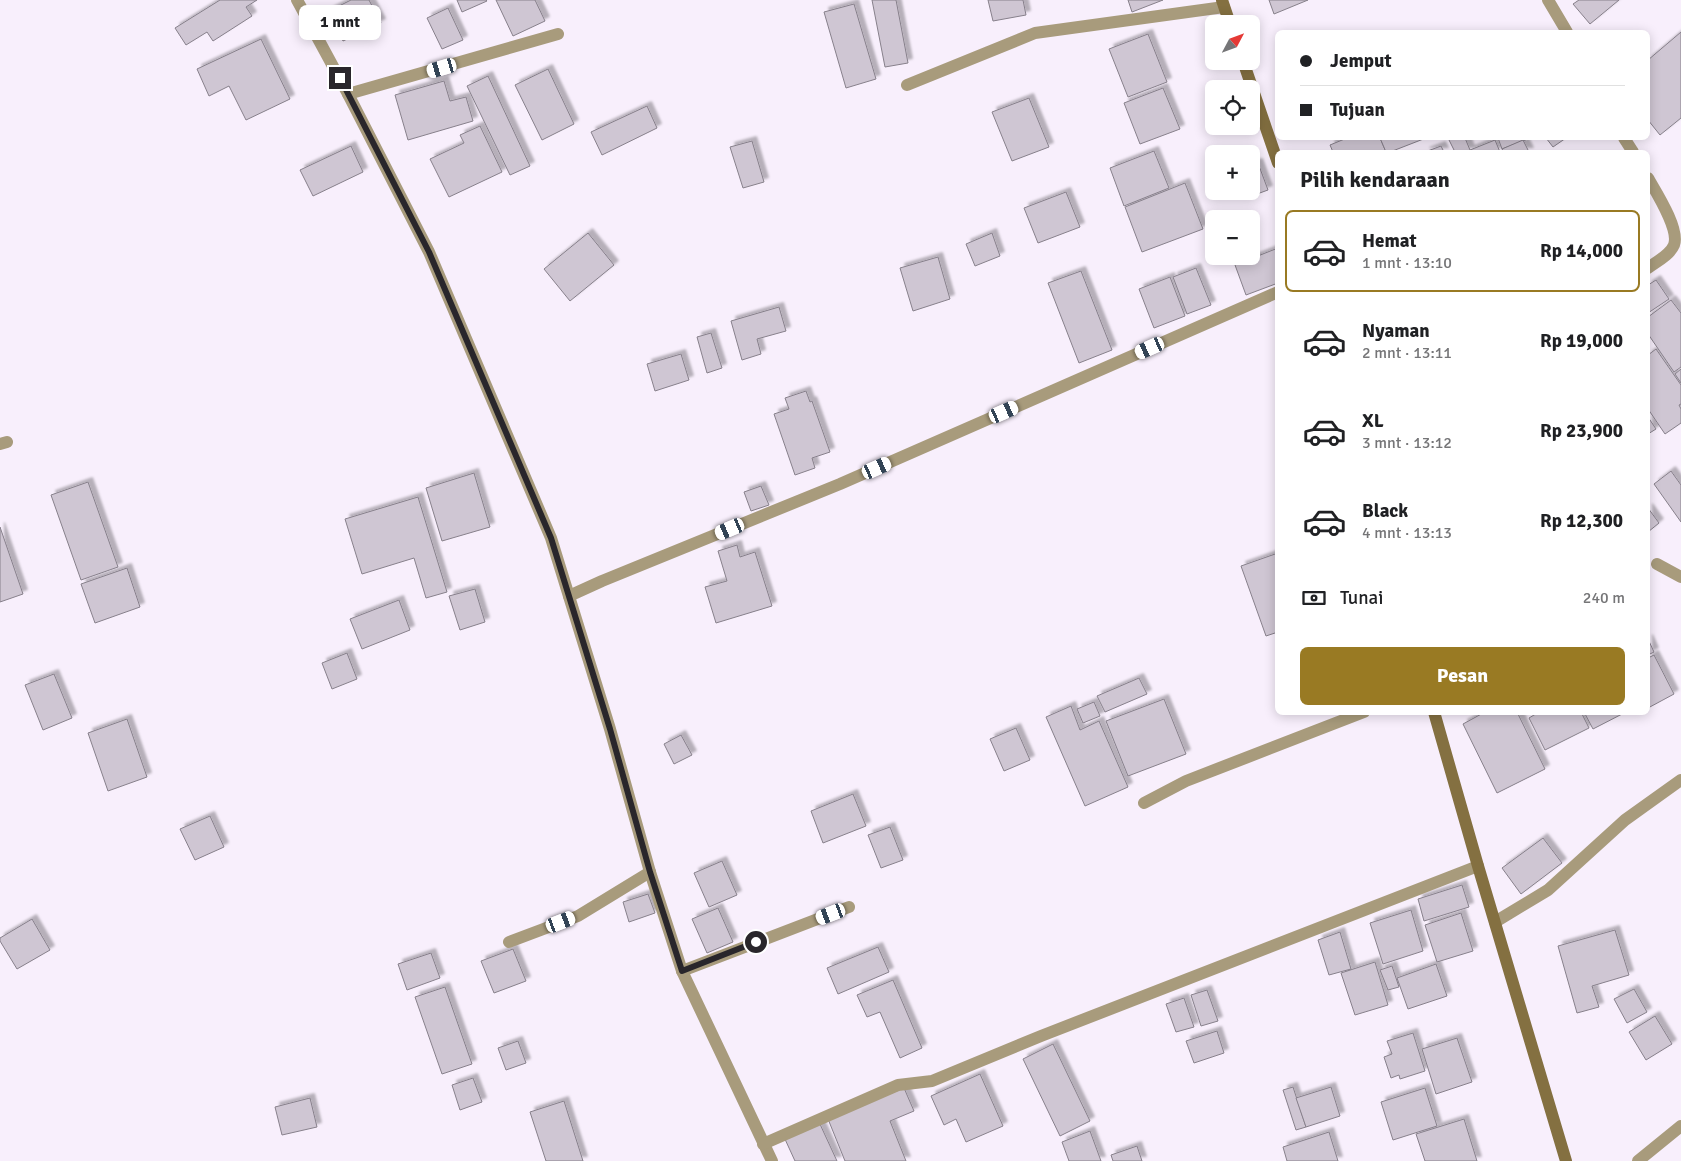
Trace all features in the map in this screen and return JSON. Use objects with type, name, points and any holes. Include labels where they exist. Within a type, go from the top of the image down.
[{"type":"street","points":[[297,0],[348,94],[429,252],[551,538],[610,729],[650,872],[682,971],[772,1161]]},
{"type":"street","points":[[1548,0],[1566,30]]},
{"type":"street","points":[[907,85],[1035,33],[1223,3],[1227,15]]},
{"type":"street","points":[[348,94],[558,34]]},
{"type":"street","points":[[1246,70],[1275,155]]},
{"type":"street","points":[[1650,182],[1676,235],[1673,246],[1650,266]]},
{"type":"street","points":[[569,596],[840,484],[1275,293]]},
{"type":"street","points":[[1657,564],[1681,578]]},
{"type":"street","points":[[1144,803],[1186,781],[1356,715]]},
{"type":"street","points":[[1435,715],[1566,1161]]},
{"type":"street","points":[[1495,922],[1548,890],[1625,820],[1681,780]]},
{"type":"street","points":[[763,1144],[898,1085],[932,1081],[1050,1032],[1478,866]]},
{"type":"street","points":[[509,942],[578,916],[650,872]]},
{"type":"street","points":[[682,971],[849,907]]},
{"type":"street","points":[[1638,1161],[1681,1126]]},
{"type":"building","points":[[220,0],[257,0],[246,7],[252,16],[213,41],[207,32],[186,45],[175,28]]},
{"type":"building","points":[[351,0],[369,0],[381,23],[343,41],[329,11]]},
{"type":"building","points":[[457,0],[486,0],[487,1],[462,12]]},
{"type":"building","points":[[496,0],[535,0],[545,21],[513,36]]},
{"type":"building","points":[[872,0],[896,0],[908,63],[885,67]]},
{"type":"building","points":[[988,0],[1023,0],[1026,15],[993,21]]},
{"type":"building","points":[[1128,0],[1163,0],[1132,12]]},
{"type":"building","points":[[1269,0],[1308,0],[1274,14]]},
{"type":"building","points":[[1579,0],[1619,0],[1590,24],[1573,4]]},
{"type":"building","points":[[854,4],[876,79],[846,88],[824,12]]},
{"type":"building","points":[[448,8],[463,40],[442,49],[427,18]]},
{"type":"building","points":[[1681,32],[1681,118],[1660,135],[1650,122],[1650,58]]},
{"type":"building","points":[[1148,34],[1167,82],[1128,97],[1109,49]]},
{"type":"building","points":[[261,39],[290,99],[246,120],[229,86],[209,96],[197,69]]},
{"type":"building","points":[[548,69],[574,124],[542,140],[515,85]]},
{"type":"building","points":[[488,76],[530,166],[510,175],[467,86]]},
{"type":"building","points":[[444,81],[450,101],[466,97],[473,121],[408,140],[395,95]]},
{"type":"building","points":[[1163,88],[1180,129],[1140,144],[1124,103]]},
{"type":"building","points":[[1029,98],[1049,147],[1012,161],[992,112]]},
{"type":"building","points":[[647,106],[657,128],[602,155],[591,132]]},
{"type":"building","points":[[480,126],[502,172],[449,197],[430,159],[464,143],[460,135]]},
{"type":"building","points":[[1342,140],[1381,140],[1385,150],[1332,150],[1330,145]]},
{"type":"building","points":[[1381,140],[1421,140],[1395,150],[1385,150]]},
{"type":"building","points":[[1449,140],[1466,140],[1470,150],[1454,150]]},
{"type":"building","points":[[1495,140],[1499,150],[1470,150]]},
{"type":"building","points":[[1499,140],[1525,140],[1502,149]]},
{"type":"building","points":[[1523,140],[1528,150],[1503,150]]},
{"type":"building","points":[[1548,140],[1563,140],[1553,147]]},
{"type":"building","points":[[752,141],[764,182],[743,188],[730,147]]},
{"type":"building","points":[[351,146],[363,172],[313,196],[300,170]]},
{"type":"building","points":[[1441,146],[1443,150],[1430,150]]},
{"type":"building","points":[[1154,151],[1169,188],[1124,206],[1110,168]]},
{"type":"building","points":[[1260,168],[1268,190],[1260,193]]},
{"type":"building","points":[[1185,183],[1203,229],[1142,252],[1125,207]]},
{"type":"building","points":[[1066,192],[1080,227],[1038,243],[1024,208]]},
{"type":"building","points":[[588,233],[614,265],[570,301],[544,269]]},
{"type":"building","points":[[992,233],[1000,256],[975,266],[966,244]]},
{"type":"building","points":[[1275,249],[1275,284],[1246,295],[1235,265],[1260,265],[1260,255]]},
{"type":"building","points":[[938,257],[950,299],[913,311],[900,268]]},
{"type":"building","points":[[1196,268],[1211,305],[1187,314],[1173,277]]},
{"type":"building","points":[[1081,271],[1112,350],[1079,363],[1048,283]]},
{"type":"building","points":[[1170,277],[1185,316],[1154,328],[1139,289]]},
{"type":"building","points":[[1656,280],[1669,299],[1650,312],[1650,284]]},
{"type":"building","points":[[1671,300],[1681,313],[1681,367],[1674,372],[1650,337],[1650,316]]},
{"type":"building","points":[[779,307],[786,331],[757,339],[761,354],[742,360],[731,321]]},
{"type":"building","points":[[711,333],[722,368],[707,373],[697,337]]},
{"type":"building","points":[[1656,349],[1681,385],[1681,404],[1679,405],[1681,409],[1681,423],[1665,434],[1650,412],[1650,354]]},
{"type":"building","points":[[681,354],[689,380],[655,391],[647,364]]},
{"type":"building","points":[[1681,369],[1681,383],[1675,374]]},
{"type":"building","points":[[806,391],[810,402],[812,401],[830,452],[812,458],[815,468],[795,475],[774,414],[789,409],[785,398]]},
{"type":"building","points":[[1650,420],[1656,429],[1650,433]]},
{"type":"building","points":[[1671,471],[1681,485],[1681,522],[1654,484]]},
{"type":"building","points":[[474,473],[490,527],[442,541],[426,488]]},
{"type":"building","points":[[88,482],[118,567],[81,580],[51,495]]},
{"type":"building","points":[[761,486],[769,505],[751,511],[744,492]]},
{"type":"building","points":[[418,497],[447,592],[426,598],[414,558],[362,574],[345,519]]},
{"type":"building","points":[[1650,511],[1659,523],[1650,530]]},
{"type":"building","points":[[0,527],[23,594],[0,602]]},
{"type":"building","points":[[737,545],[740,557],[755,552],[772,606],[716,623],[705,587],[727,581],[718,551]]},
{"type":"building","points":[[1275,554],[1275,633],[1266,636],[1241,566]]},
{"type":"building","points":[[127,568],[140,607],[95,623],[81,584]]},
{"type":"building","points":[[475,589],[485,622],[460,630],[449,596]]},
{"type":"building","points":[[399,600],[410,630],[362,649],[350,619]]},
{"type":"building","points":[[1650,643],[1654,652],[1650,654]]},
{"type":"building","points":[[347,653],[357,679],[332,689],[322,663]]},
{"type":"building","points":[[1654,655],[1674,694],[1650,707],[1650,657]]},
{"type":"building","points":[[54,674],[72,718],[43,730],[25,685]]},
{"type":"building","points":[[1139,678],[1147,694],[1105,712],[1097,696]]},
{"type":"building","points":[[1164,699],[1186,754],[1128,776],[1106,721]]},
{"type":"building","points":[[1094,702],[1100,716],[1083,723],[1077,709]]},
{"type":"building","points":[[1071,706],[1080,730],[1099,721],[1128,787],[1085,806],[1046,717]]},
{"type":"building","points":[[1480,715],[1518,715],[1545,769],[1497,793],[1463,724]]},
{"type":"building","points":[[1534,715],[1582,715],[1589,728],[1545,750],[1529,718]]},
{"type":"building","points":[[1586,715],[1620,715],[1593,729]]},
{"type":"building","points":[[127,719],[147,777],[108,791],[88,733]]},
{"type":"building","points":[[1016,728],[1030,760],[1004,771],[990,739]]},
{"type":"building","points":[[681,735],[692,755],[674,764],[664,744]]},
{"type":"building","points":[[853,794],[866,826],[823,843],[811,811]]},
{"type":"building","points":[[210,816],[224,847],[195,860],[180,829]]},
{"type":"building","points":[[890,827],[903,860],[881,868],[868,835]]},
{"type":"building","points":[[1543,838],[1562,863],[1521,894],[1502,868]]},
{"type":"building","points":[[722,861],[737,895],[709,907],[694,873]]},
{"type":"building","points":[[1462,885],[1469,907],[1424,921],[1418,899]]},
{"type":"building","points":[[648,894],[655,913],[629,922],[623,902]]},
{"type":"building","points":[[718,908],[733,942],[707,953],[692,919]]},
{"type":"building","points":[[1411,910],[1423,951],[1383,964],[1370,923]]},
{"type":"building","points":[[1461,913],[1473,951],[1437,962],[1425,925]]},
{"type":"building","points":[[32,919],[50,950],[17,969],[0,938]]},
{"type":"building","points":[[1615,930],[1629,975],[1592,986],[1599,1007],[1577,1013],[1558,946]]},
{"type":"building","points":[[1340,932],[1351,969],[1329,975],[1318,940]]},
{"type":"building","points":[[878,947],[889,972],[838,994],[827,968]]},
{"type":"building","points":[[513,949],[526,981],[494,993],[481,961]]},
{"type":"building","points":[[431,953],[440,978],[407,990],[398,964]]},
{"type":"building","points":[[1375,962],[1388,1005],[1355,1015],[1341,973]]},
{"type":"building","points":[[1436,964],[1447,996],[1408,1009],[1397,978]]},
{"type":"building","points":[[1392,966],[1399,987],[1388,990],[1380,970]]},
{"type":"building","points":[[893,980],[922,1048],[900,1058],[880,1012],[867,1017],[857,995]]},
{"type":"building","points":[[445,987],[472,1064],[442,1074],[415,997]]},
{"type":"building","points":[[1634,989],[1647,1012],[1627,1023],[1614,999]]},
{"type":"building","points":[[1207,990],[1218,1021],[1201,1026],[1191,995]]},
{"type":"building","points":[[1184,998],[1194,1027],[1176,1032],[1166,1004]]},
{"type":"building","points":[[1655,1016],[1672,1044],[1646,1060],[1629,1032]]},
{"type":"building","points":[[1217,1031],[1224,1053],[1194,1063],[1186,1041]]},
{"type":"building","points":[[1413,1033],[1425,1071],[1400,1079],[1399,1075],[1391,1078],[1384,1057],[1392,1054],[1387,1041]]},
{"type":"building","points":[[1457,1038],[1472,1082],[1436,1094],[1422,1049]]},
{"type":"building","points":[[518,1041],[526,1063],[506,1070],[498,1048]]},
{"type":"building","points":[[1053,1044],[1090,1121],[1060,1136],[1023,1059]]},
{"type":"building","points":[[980,1074],[1003,1126],[966,1142],[956,1119],[944,1125],[931,1096]]},
{"type":"building","points":[[473,1078],[482,1102],[460,1110],[452,1085]]},
{"type":"building","points":[[1293,1087],[1306,1127],[1296,1130],[1283,1090]]},
{"type":"building","points":[[1331,1087],[1340,1116],[1306,1127],[1296,1098]]},
{"type":"building","points":[[904,1088],[914,1111],[890,1121],[906,1161],[845,1161],[828,1119]]},
{"type":"building","points":[[1425,1088],[1437,1126],[1393,1140],[1381,1102]]},
{"type":"building","points":[[310,1098],[317,1127],[282,1135],[275,1107]]},
{"type":"building","points":[[564,1101],[583,1161],[546,1161],[530,1112]]},
{"type":"building","points":[[1464,1119],[1477,1161],[1425,1161],[1416,1134]]},
{"type":"building","points":[[819,1122],[837,1161],[795,1161],[784,1137]]},
{"type":"building","points":[[1090,1131],[1101,1161],[1069,1161],[1062,1142]]},
{"type":"building","points":[[1329,1132],[1338,1161],[1287,1161],[1283,1147]]},
{"type":"building","points":[[1137,1146],[1142,1161],[1113,1161],[1111,1155]]},
{"type":"route","points":[[340,78],[429,252],[551,538],[610,729],[650,872],[682,971],[756,942]]}]
